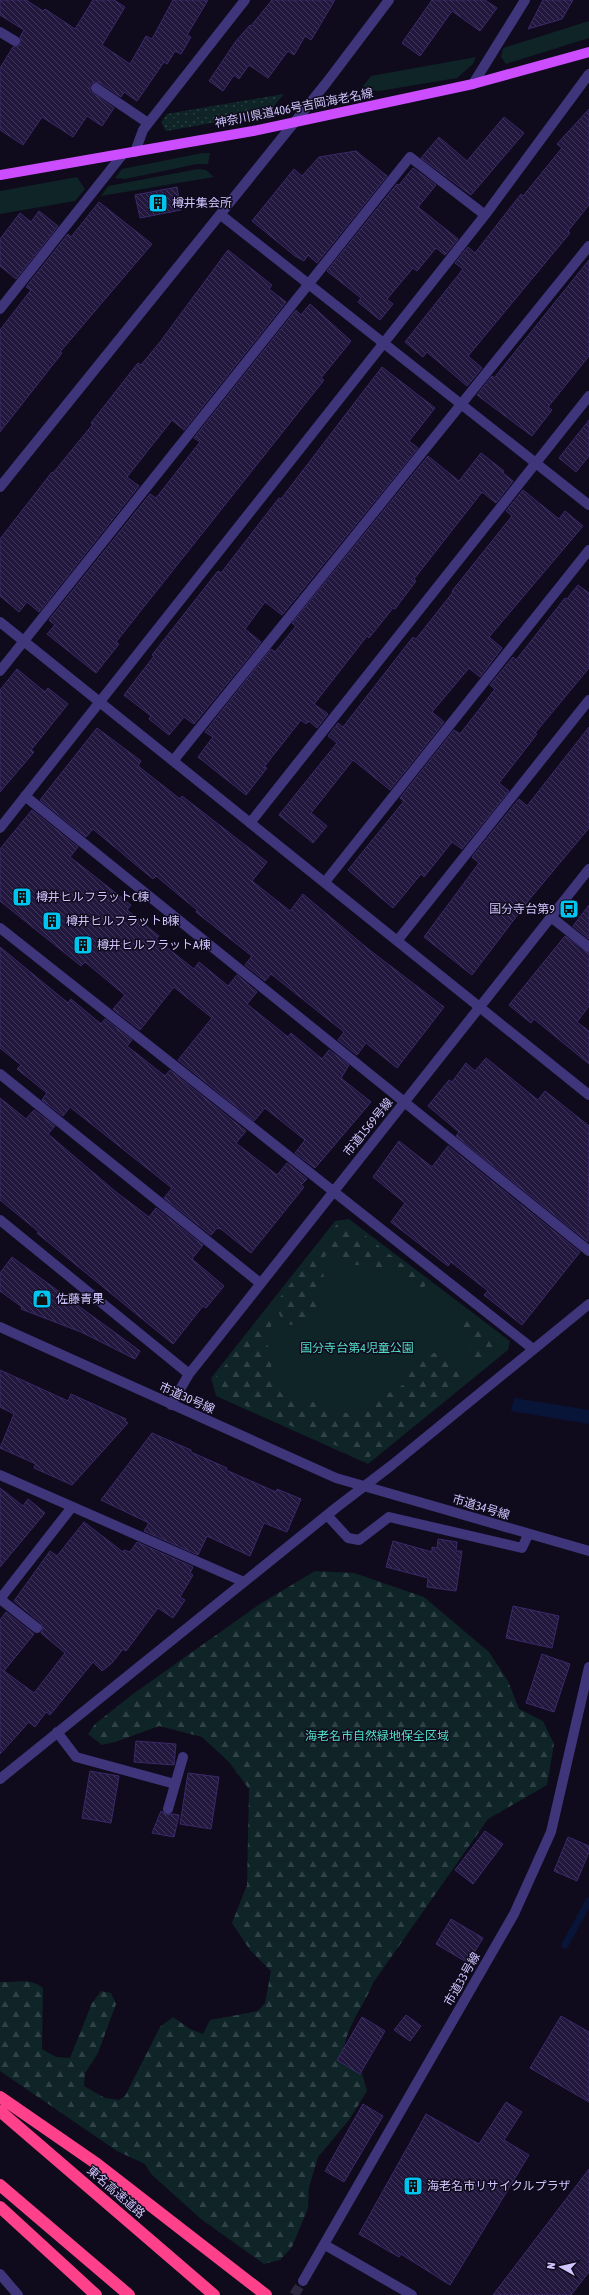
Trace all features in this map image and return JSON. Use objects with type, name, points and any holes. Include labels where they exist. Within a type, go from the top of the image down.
[{"type":"highway","points":[[0,2097],[97,2164],[266,2295]]},
{"type":"highway","name":"東名高速道路","points":[[0,2111],[214,2295]]},
{"type":"highway","points":[[0,2185],[129,2295]]},
{"type":"highway","points":[[0,2207],[96,2295]]},
{"type":"main road","name":"神奈川県道406号吉岡海老名線","points":[[0,175],[135,152],[295,122],[473,84],[589,52]]},
{"type":"street","points":[[135,152],[143,130],[148,123],[245,0]]},
{"type":"street","points":[[0,487],[221,215],[389,0]]},
{"type":"street","points":[[473,84],[525,0]]},
{"type":"street","points":[[0,32],[15,41]]},
{"type":"street","points":[[0,828],[485,216],[589,74]]},
{"type":"street","points":[[96,88],[148,123]]},
{"type":"street","points":[[0,309],[123,154]]},
{"type":"street","points":[[0,671],[410,157],[485,216]]},
{"type":"street","points":[[221,215],[310,283],[383,343],[589,505]]},
{"type":"street","points":[[173,761],[460,403],[589,246]]},
{"type":"street","points":[[250,823],[589,396]]},
{"type":"street","points":[[325,882],[589,550]]},
{"type":"street","points":[[0,622],[589,1095]]},
{"type":"street","points":[[398,941],[589,700]]},
{"type":"street","points":[[25,796],[589,1252]]},
{"type":"street","name":"市道1569号線","points":[[172,1405],[189,1374],[589,869]]},
{"type":"street","points":[[552,917],[589,947]]},
{"type":"street","points":[[0,928],[332,1192],[533,1349]]},
{"type":"street","points":[[0,1074],[260,1283]]},
{"type":"street","points":[[0,1220],[189,1374]]},
{"type":"street","points":[[0,1779],[327,1515],[366,1486],[589,1304]]},
{"type":"street","name":"市道30号線","points":[[0,1327],[336,1478],[366,1486]]},
{"type":"street","points":[[0,1475],[244,1582]]},
{"type":"street","name":"市道34号線","points":[[366,1486],[528,1535],[589,1551]]},
{"type":"street","points":[[37,1628],[0,1599],[72,1507]]},
{"type":"street","points":[[327,1515],[348,1538],[360,1540],[389,1517],[522,1548],[528,1535]]},
{"type":"street","name":"市道33号線","points":[[303,2281],[514,1914],[534,1873],[550,1832],[589,1667]]},
{"type":"street","points":[[57,1732],[76,1757],[175,1784]]},
{"type":"street","points":[[168,1809],[183,1757]]},
{"type":"street","points":[[325,2245],[412,2295]]},
{"type":"street","points":[[0,2274],[18,2295]]},
{"type":"green space","points":[[589,21],[589,38],[506,64],[501,57],[503,48]]},
{"type":"green space","points":[[476,57],[473,64],[457,78],[379,91],[369,90],[363,86],[371,76]]},
{"type":"green space","points":[[284,94],[268,113],[166,131],[161,122],[167,114]]},
{"type":"green space","points":[[284,94],[278,100],[163,120],[167,114]]},
{"type":"green space","points":[[275,104],[268,113],[166,131],[162,124]]},
{"type":"green space","points":[[202,153],[210,153],[208,164],[197,164],[125,179],[115,178],[122,169]]},
{"type":"green space","points":[[198,169],[206,170],[214,177],[101,196],[108,186]]},
{"type":"green space","points":[[77,177],[85,189],[75,201],[0,214],[0,191]]},
{"type":"green space","name":"国分寺台第4児童公園","points":[[349,1219],[510,1341],[508,1350],[368,1464],[216,1396],[211,1378],[335,1221]]},
{"type":"green space","points":[[349,1223],[427,1283],[422,1290],[412,1291],[401,1273],[394,1269],[370,1271],[359,1265],[346,1264],[341,1251],[327,1250],[322,1269],[325,1281],[316,1313],[307,1321],[290,1325],[282,1319],[274,1305],[337,1224]]},
{"type":"green space","points":[[269,1311],[273,1319],[266,1344],[274,1353],[271,1368],[272,1379],[287,1400],[318,1402],[354,1416],[365,1410],[376,1397],[394,1391],[404,1384],[412,1367],[425,1357],[434,1353],[446,1353],[456,1358],[463,1365],[464,1378],[459,1385],[367,1459],[218,1394],[214,1379]]},
{"type":"green space","points":[[467,1317],[475,1319],[503,1341],[499,1353],[480,1366],[473,1362],[468,1337],[463,1333],[461,1321]]},
{"type":"green space","name":"海老名市自然緑地保全区域","points":[[315,1571],[354,1573],[424,1597],[489,1652],[508,1681],[519,1709],[543,1721],[554,1744],[547,1785],[488,1819],[373,1983],[354,2019],[344,2047],[344,2057],[362,2073],[367,2091],[349,2120],[318,2157],[309,2187],[308,2208],[292,2247],[280,2260],[264,2264],[201,2219],[151,2174],[145,2164],[117,2151],[0,2071],[0,1982],[22,1981],[33,1983],[43,1988],[42,2049],[56,2057],[70,2058],[92,2003],[101,1991],[111,1993],[116,2004],[98,2053],[85,2073],[84,2086],[105,2098],[119,2100],[125,2096],[160,2027],[173,2017],[190,2029],[203,2034],[210,2020],[258,2011],[265,2003],[271,1971],[250,1950],[232,1923],[247,1885],[249,1789],[229,1762],[202,1737],[159,1726],[118,1741],[102,1745],[88,1734],[95,1724],[133,1694],[260,1604]]},
{"type":"water","points":[[514,1398],[589,1410],[589,1424],[511,1411]]},
{"type":"building","points":[[0,0],[26,0],[43,11],[45,9],[75,29],[93,0],[114,0],[125,7],[102,45],[130,64],[146,36],[152,39],[173,0],[208,0],[187,35],[191,37],[181,54],[175,51],[167,64],[164,62],[137,101],[124,92],[121,97],[100,83],[94,82],[90,85],[90,91],[114,108],[102,126],[87,116],[73,137],[42,117],[23,145],[0,130],[0,68],[13,47],[20,45],[20,37],[24,30],[0,15]]},
{"type":"building","points":[[272,0],[335,0],[311,40],[305,36],[294,55],[288,51],[268,78],[249,65],[239,79],[234,75],[223,91],[209,81],[236,41],[250,25],[251,26]]},
{"type":"building","points":[[432,0],[485,0],[497,8],[480,31],[452,11],[420,56],[402,43]]},
{"type":"building","points":[[543,0],[573,0],[562,19],[528,29]]},
{"type":"building","points":[[589,109],[589,205],[568,231],[570,233],[468,356],[482,368],[467,386],[427,352],[423,357],[405,342],[463,269],[455,263],[468,247],[475,253],[521,194],[523,196],[562,148],[557,144]]},
{"type":"building","points":[[504,117],[524,133],[471,195],[421,158],[439,137],[467,161]]},
{"type":"building","points":[[356,151],[387,176],[317,263],[308,255],[304,261],[295,256],[252,221],[294,169],[302,176],[319,157]]},
{"type":"building","points":[[413,168],[436,185],[418,207],[458,239],[445,255],[436,248],[417,271],[413,268],[387,299],[393,304],[380,320],[358,302],[361,298],[327,271],[397,184],[399,185]]},
{"type":"building","name":"樽井集会所","points":[[177,187],[181,210],[140,218],[135,195]]},
{"type":"building","points":[[99,202],[152,244],[60,352],[62,353],[0,432],[0,330],[31,290],[26,287],[68,234],[71,237]]},
{"type":"building","points":[[39,211],[58,226],[16,279],[0,266],[0,239],[20,213],[31,222]]},
{"type":"building","points":[[228,250],[272,285],[269,289],[286,302],[184,430],[172,420],[127,477],[139,486],[39,612],[27,602],[19,612],[0,596],[0,539],[52,472],[53,473],[93,424],[91,423],[138,363],[141,365],[160,342]]},
{"type":"building","points":[[589,260],[589,356],[548,407],[552,410],[532,436],[477,395],[492,376],[494,378]]},
{"type":"building","points":[[310,304],[351,341],[321,378],[324,380],[116,642],[119,644],[96,673],[47,634],[55,625],[49,620],[150,494],[156,498],[200,442],[194,438],[296,310],[301,315]]},
{"type":"building","points":[[382,367],[435,408],[409,441],[418,448],[282,615],[265,602],[245,629],[261,642],[194,724],[184,717],[169,735],[149,719],[151,716],[124,695],[154,656],[152,655],[218,571],[221,573],[279,498],[281,499]]},
{"type":"building","points":[[589,420],[589,456],[576,472],[559,458]]},
{"type":"building","points":[[481,453],[504,471],[503,473],[513,481],[496,503],[482,492],[414,579],[416,581],[395,609],[393,608],[369,638],[367,636],[314,704],[328,714],[317,728],[309,721],[306,724],[301,720],[264,767],[267,768],[246,795],[198,757],[213,737],[205,732],[271,649],[275,652],[296,626],[292,623],[428,456],[459,481]]},
{"type":"building","points":[[523,490],[559,519],[565,511],[583,526],[489,637],[502,648],[480,677],[469,668],[432,712],[444,722],[390,790],[353,760],[311,813],[327,826],[313,843],[279,815],[337,743],[328,736],[338,723],[343,727],[413,637],[416,639],[512,516],[506,511]]},
{"type":"building","points":[[578,585],[589,593],[589,668],[535,733],[537,734],[499,783],[509,791],[462,849],[452,842],[424,877],[421,874],[393,908],[348,870],[404,801],[400,798],[454,730],[460,734],[495,689],[490,685],[513,657],[516,660],[565,598],[567,599]]},
{"type":"building","points":[[17,669],[45,692],[48,688],[68,704],[31,750],[34,752],[0,792],[0,690]]},
{"type":"building","points":[[589,727],[589,828],[528,901],[472,975],[424,937],[479,863],[472,857],[519,799],[527,806]]},
{"type":"building","points":[[97,728],[141,761],[138,766],[180,799],[182,796],[267,862],[252,881],[290,911],[303,894],[367,948],[444,1007],[397,1068],[366,1043],[357,1055],[338,1040],[344,1032],[271,974],[265,981],[245,965],[252,956],[196,912],[197,910],[156,876],[153,879],[93,829],[86,837],[40,800]]},
{"type":"building","points":[[32,810],[78,847],[70,857],[131,905],[127,910],[159,936],[156,939],[194,969],[199,962],[228,986],[237,975],[257,992],[247,1004],[288,1037],[291,1033],[322,1059],[329,1050],[349,1065],[341,1078],[371,1102],[315,1168],[295,1153],[305,1140],[265,1108],[254,1121],[178,1060],[212,1018],[174,987],[140,1030],[113,1009],[125,995],[85,962],[81,966],[0,901],[0,849]]},
{"type":"building","points":[[589,905],[589,939],[573,926]]},
{"type":"building","points":[[565,936],[589,953],[589,1006],[577,1022],[589,1031],[589,1064],[534,1019],[531,1023],[509,1005]]},
{"type":"building","points":[[0,947],[68,1003],[71,999],[101,1024],[105,1019],[132,1040],[127,1046],[165,1076],[170,1070],[246,1131],[236,1143],[277,1175],[287,1163],[307,1179],[301,1185],[304,1187],[251,1253],[221,1229],[217,1228],[211,1235],[164,1198],[172,1188],[70,1107],[63,1116],[42,1100],[47,1093],[17,1069],[21,1065],[0,1048]]},
{"type":"building","points":[[486,1058],[538,1100],[545,1091],[589,1126],[588,1242],[456,1136],[459,1132],[428,1106],[449,1080],[452,1082],[466,1063],[475,1071]]},
{"type":"building","points":[[0,1098],[26,1119],[34,1110],[55,1126],[48,1134],[116,1192],[149,1217],[156,1208],[203,1245],[192,1259],[224,1286],[206,1308],[203,1306],[173,1344],[37,1233],[39,1232],[0,1200]]},
{"type":"building","points":[[399,1141],[432,1167],[448,1146],[580,1252],[522,1325],[484,1295],[488,1291],[451,1262],[448,1266],[391,1222],[405,1203],[373,1177]]},
{"type":"building","points":[[12,1257],[140,1351],[135,1359],[81,1332],[21,1309],[22,1307],[0,1291],[0,1273]]},
{"type":"building","points":[[0,1370],[68,1401],[71,1394],[126,1419],[125,1421],[128,1423],[72,1485],[34,1468],[36,1464],[0,1448],[14,1414],[0,1407]]},
{"type":"building","points":[[152,1433],[227,1468],[226,1470],[276,1492],[277,1489],[301,1499],[287,1532],[264,1523],[250,1556],[207,1536],[198,1555],[144,1531],[149,1523],[101,1500]]},
{"type":"building","points":[[0,1488],[23,1506],[28,1499],[45,1513],[0,1567]]},
{"type":"building","points":[[84,1522],[123,1552],[124,1550],[130,1552],[137,1542],[193,1567],[190,1573],[193,1575],[180,1597],[185,1600],[173,1618],[158,1608],[126,1651],[123,1649],[112,1663],[102,1671],[93,1662],[50,1715],[46,1712],[35,1727],[29,1722],[0,1754],[0,1620],[6,1612],[34,1634],[4,1671],[34,1693],[65,1653],[41,1633],[43,1629],[41,1623],[14,1601],[50,1551],[57,1556]]},
{"type":"building","points":[[438,1539],[457,1542],[456,1551],[462,1551],[456,1591],[427,1587],[428,1578],[386,1567],[393,1541],[432,1552],[432,1547],[437,1548]]},
{"type":"building","points":[[513,1606],[559,1616],[552,1648],[506,1638]]},
{"type":"building","points":[[542,1654],[570,1664],[554,1712],[526,1703]]},
{"type":"building","points":[[136,1741],[176,1744],[174,1765],[134,1762]]},
{"type":"building","points":[[90,1771],[119,1776],[111,1823],[82,1818]]},
{"type":"building","points":[[188,1773],[219,1777],[211,1829],[180,1824]]},
{"type":"building","points":[[161,1811],[167,1815],[179,1815],[174,1837],[152,1833]]},
{"type":"building","points":[[485,1831],[503,1844],[473,1884],[455,1870]]},
{"type":"building","points":[[568,1837],[589,1846],[589,1852],[577,1881],[554,1871]]},
{"type":"building","points":[[451,1919],[483,1938],[468,1963],[436,1944]]},
{"type":"building","points":[[406,2015],[421,2026],[410,2041],[394,2030]]},
{"type":"building","points":[[561,2016],[589,2032],[589,2102],[530,2068]]},
{"type":"building","points":[[362,2017],[385,2031],[360,2074],[337,2060]]},
{"type":"building","points":[[506,2102],[522,2112],[504,2140],[529,2155],[450,2285],[401,2254],[399,2257],[359,2234],[426,2114],[479,2144]]},
{"type":"building","points":[[363,2104],[383,2116],[344,2182],[325,2171]]},
{"type":"building","points":[[589,2169],[589,2272],[571,2295],[493,2295]]},
{"type":"waterway","points":[[565,1945],[589,1901]]},
{"type":"tunnel","points":[[294,2295],[303,2281]]},
{"type":"place","name":"樽井集会所","points":[[158,203]]},
{"type":"place","name":"樽井ヒルフラットC棟","points":[[22,897]]},
{"type":"place","name":"国分寺台第9","points":[[569,909]]},
{"type":"place","name":"樽井ヒルフラットB棟","points":[[52,921]]},
{"type":"place","name":"樽井ヒルフラットA棟","points":[[83,945]]},
{"type":"place","name":"佐藤青果","points":[[42,1299]]},
{"type":"place","name":"海老名市リサイクルプラザ","points":[[413,2186]]}]
